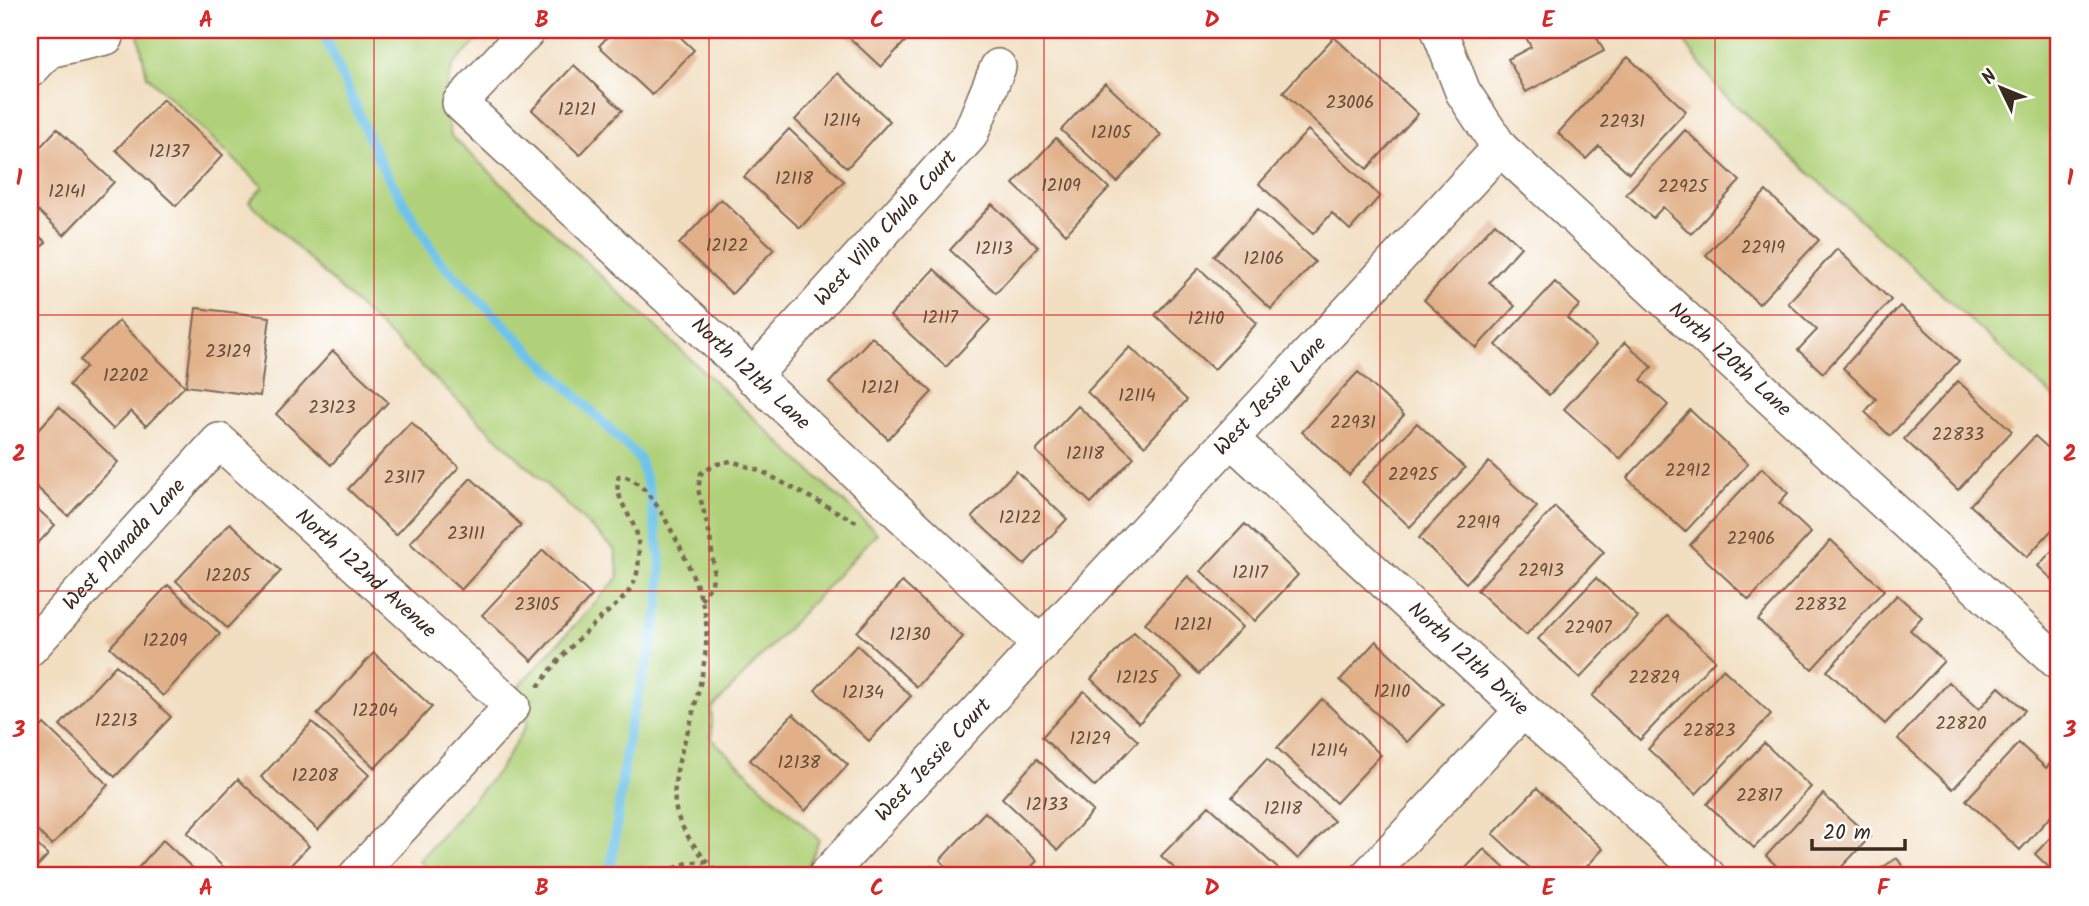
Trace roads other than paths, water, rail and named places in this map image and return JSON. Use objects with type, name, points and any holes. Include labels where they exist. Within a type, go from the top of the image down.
[{"type":"street","name":"North 121th Lane","points":[[528,30],[460,103],[1041,645]]},
{"type":"street","name":"North 120th Lane","points":[[1440,30],[1464,92],[1500,148],[2059,663]]},
{"type":"street","points":[[30,71],[49,50],[106,37]]},
{"type":"street","name":"West Villa Chula Court","points":[[752,377],[970,135],[998,67]]},
{"type":"street","name":"West Jessie Lane","points":[[1041,645],[1500,148]]},
{"type":"street","name":"North 121th Drive","points":[[1232,440],[1523,710],[1708,876]]},
{"type":"street","name":"West Planada Lane","points":[[30,648],[219,441]]},
{"type":"street","name":"North 122nd Avenue","points":[[219,441],[512,706],[356,876]]},
{"type":"street","name":"West Jessie Court","points":[[826,876],[1041,645]]},
{"type":"street","points":[[1368,876],[1523,710]]},
{"type":"waterway","points":[[322,30],[381,165],[438,259],[639,458],[649,490],[661,564],[659,606],[648,660],[629,728],[610,876]]}]
